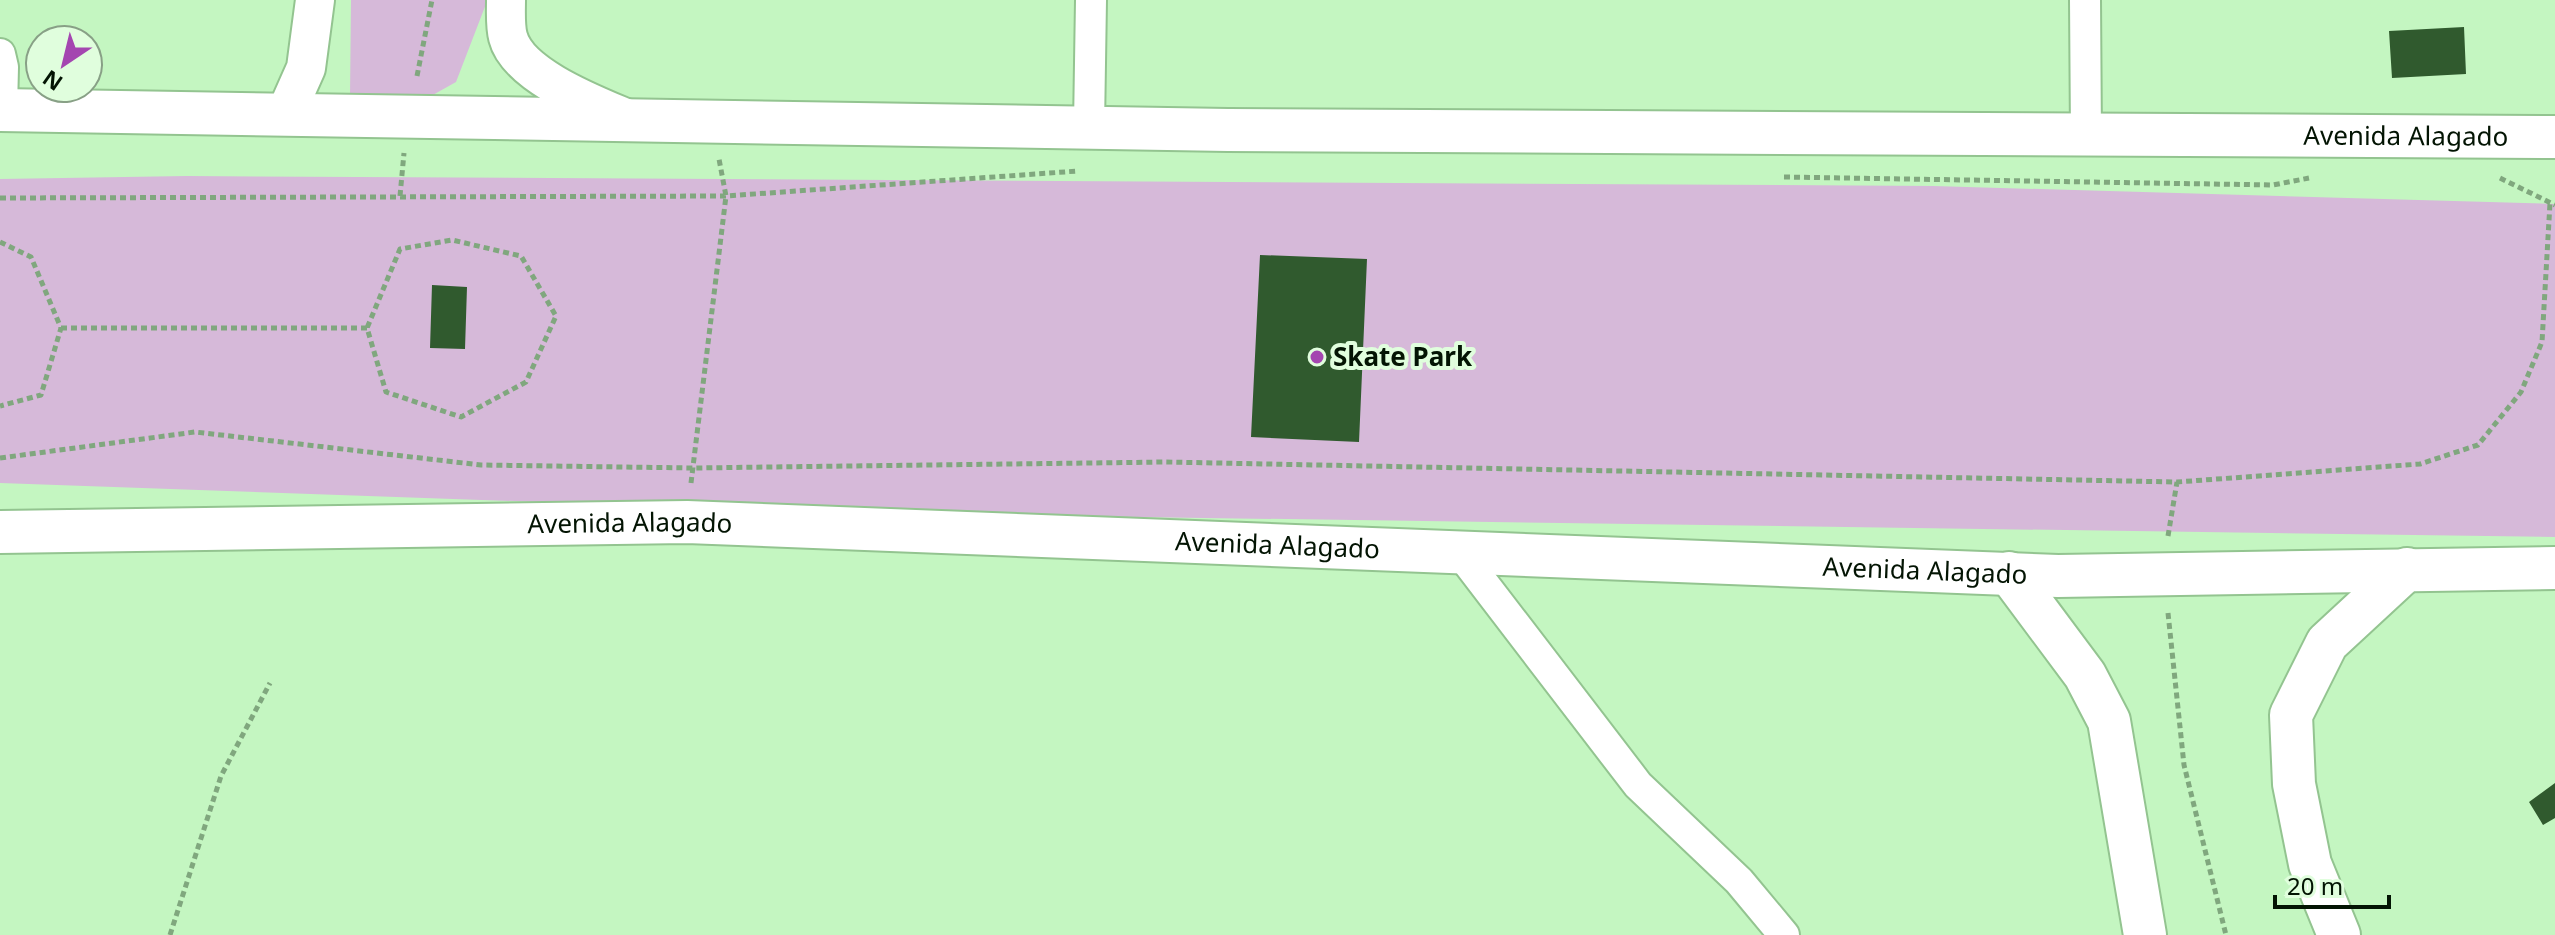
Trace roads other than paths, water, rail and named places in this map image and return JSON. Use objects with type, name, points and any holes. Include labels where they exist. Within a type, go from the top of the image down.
[{"type":"main road","name":"Avenida Alagado","points":[[1,110],[628,119],[713,123],[2086,137],[2555,137]]},
{"type":"main road","name":"Avenida Alagado","points":[[0,532],[687,522],[2009,573],[2162,574],[2555,568]]},
{"type":"main road","points":[[2339,935],[2310,864],[2294,784],[2291,715],[2327,643],[2407,569]]},
{"type":"main road","points":[[2009,573],[2085,675],[2109,721],[2145,935]]},
{"type":"street","points":[[286,113],[306,68],[315,0]]},
{"type":"street","points":[[506,0],[508,39],[530,67],[563,91],[628,119]]},
{"type":"street","points":[[1089,126],[1091,0]]},
{"type":"street","points":[[2085,0],[2086,137]]},
{"type":"street","points":[[0,54],[3,67],[1,110]]},
{"type":"street","points":[[1461,554],[1638,785],[1739,881],[1784,935]]},
{"type":"place","name":"Skate Park","points":[[1317,357]]}]
